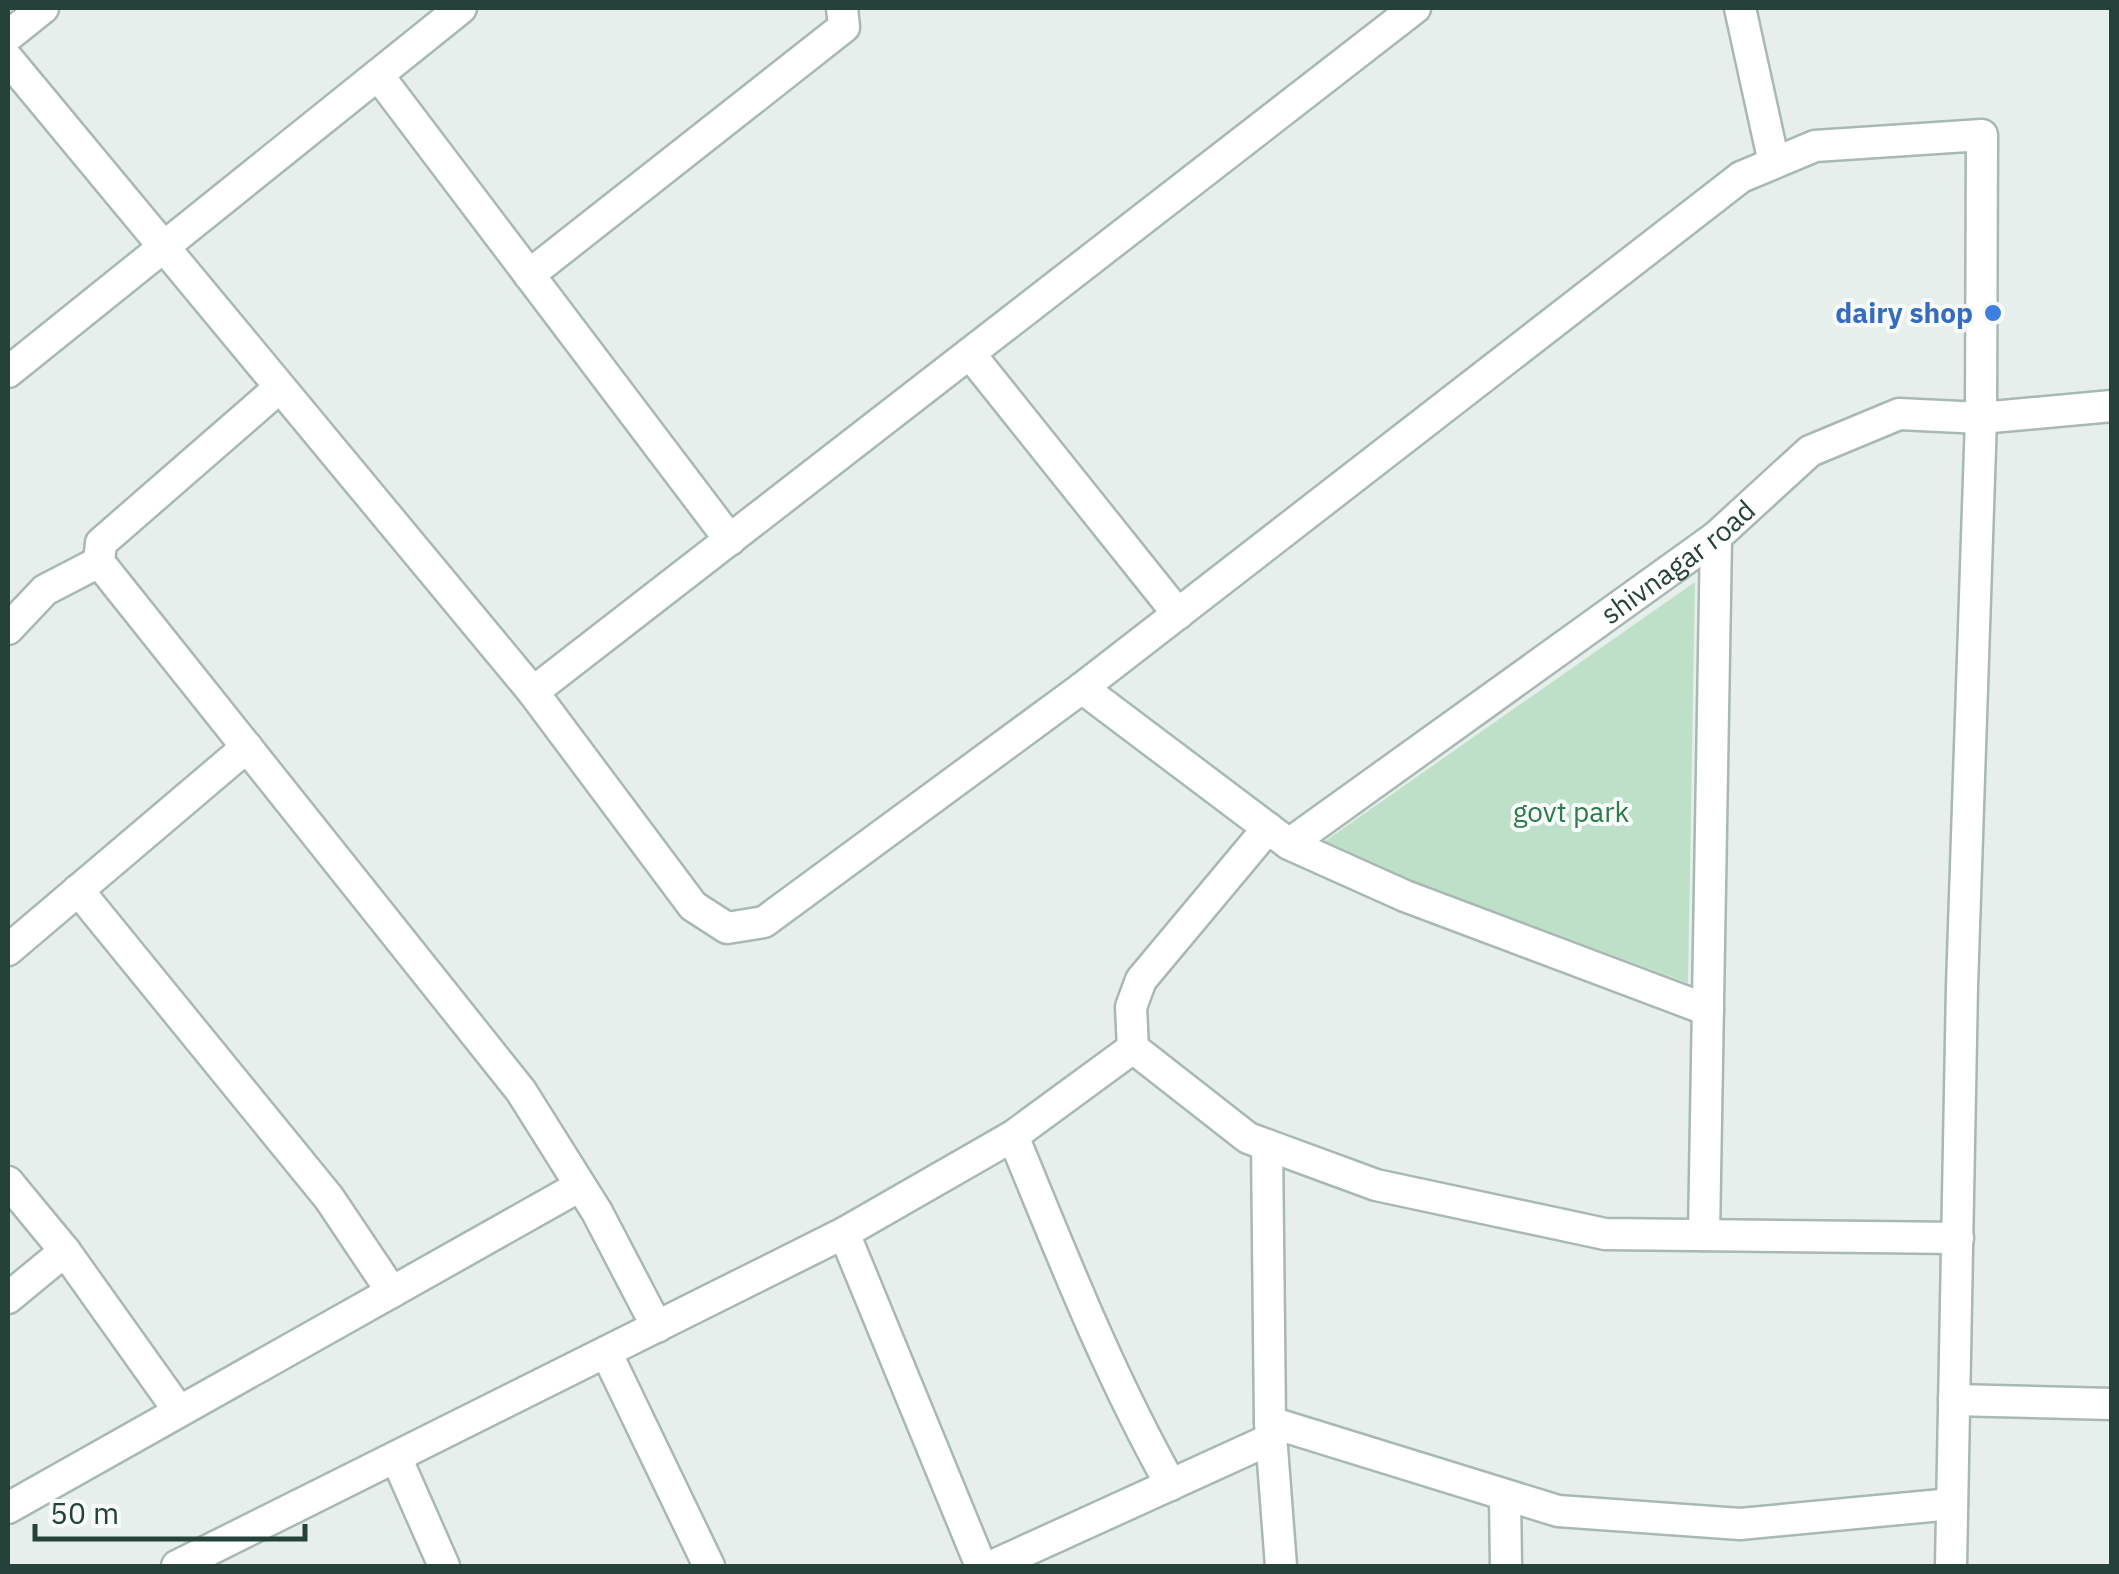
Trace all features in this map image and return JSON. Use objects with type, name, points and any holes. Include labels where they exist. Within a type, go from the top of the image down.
[{"type":"street","points":[[8,36],[43,8]]},
{"type":"street","points":[[8,372],[461,8]]},
{"type":"street","points":[[529,276],[844,27],[842,8]]},
{"type":"street","points":[[533,692],[1416,8]]},
{"type":"street","points":[[1740,8],[1774,164]]},
{"type":"street","points":[[8,59],[533,692],[693,906],[728,928],[764,922],[1082,688],[1741,177],[1815,146],[1982,135],[1981,418],[1962,967],[1952,1566]]},
{"type":"street","points":[[378,76],[730,540]]},
{"type":"street","points":[[970,354],[1178,614]]},
{"type":"street","points":[[279,388],[101,542],[100,562],[521,1091],[580,1186],[657,1326]]},
{"type":"street","name":"shivnagar road","points":[[1132,1048],[1131,1007],[1141,980],[1278,836],[1716,537],[1810,452],[1900,414],[1981,418],[2112,406]]},
{"type":"street","points":[[1704,1236],[1716,537]]},
{"type":"street","points":[[8,629],[46,590],[100,562]]},
{"type":"street","points":[[1082,688],[1278,836],[1405,896],[1708,1010]]},
{"type":"street","points":[[8,950],[247,747]]},
{"type":"street","points":[[78,890],[329,1198],[392,1292]]},
{"type":"street","points":[[177,1566],[844,1233],[1014,1136],[1132,1048],[1248,1138],[1376,1185],[1605,1234],[1958,1238]]},
{"type":"street","points":[[1014,1136],[1092,1330],[1129,1410],[1171,1485]]},
{"type":"street","points":[[1267,1145],[1271,1431],[1281,1566]]},
{"type":"street","points":[[8,1182],[66,1251],[179,1411]]},
{"type":"street","points":[[8,1508],[580,1186]]},
{"type":"street","points":[[844,1233],[981,1566]]},
{"type":"street","points":[[8,1298],[66,1251]]},
{"type":"street","points":[[606,1352],[709,1566]]},
{"type":"street","points":[[1954,1400],[2112,1404]]},
{"type":"street","points":[[992,1566],[1171,1485],[1271,1431],[1558,1512],[1740,1524],[1952,1504]]},
{"type":"street","points":[[396,1457],[444,1566]]},
{"type":"street","points":[[1505,1496],[1506,1566]]},
{"type":"green space","name":"govt park","points":[[1695,582],[1688,983],[1318,846]]},
{"type":"place","name":"dairy shop","points":[[1993,313]]}]
